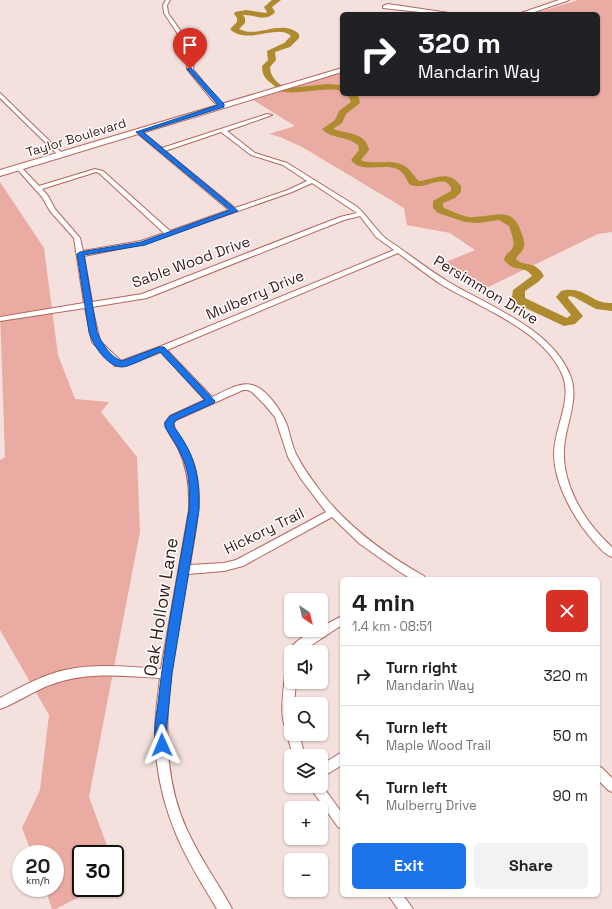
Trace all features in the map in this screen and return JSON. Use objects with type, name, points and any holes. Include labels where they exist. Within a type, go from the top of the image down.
[{"type":"street","points":[[168,0],[165,5],[166,12],[192,51],[190,69],[215,100],[222,106]]},
{"type":"street","points":[[528,12],[566,0]]},
{"type":"street","points":[[403,8],[434,12]]},
{"type":"street","name":"Taylor Boulevard","points":[[0,173],[61,156],[340,71]]},
{"type":"street","points":[[0,95],[61,156]]},
{"type":"street","points":[[160,150],[269,115]]},
{"type":"street","name":"Persimmon Drive","points":[[222,130],[253,154],[285,164],[354,206],[362,214],[376,234],[444,282],[538,338],[551,351],[567,376],[570,397],[558,450],[563,480],[570,500],[581,520],[612,553]]},
{"type":"street","points":[[139,132],[234,211]]},
{"type":"street","points":[[19,168],[45,196],[52,210],[77,238],[88,306]]},
{"type":"street","points":[[38,188],[97,170],[169,234]]},
{"type":"street","points":[[80,254],[132,246],[234,211],[312,181]]},
{"type":"street","name":"Sable Wood Drive","points":[[0,319],[144,296],[342,218],[362,214]]},
{"type":"street","name":"Mulberry Drive","points":[[88,306],[96,342],[114,362],[122,364],[162,349],[399,250]]},
{"type":"street","points":[[162,349],[211,401],[240,388],[253,388],[273,408],[280,420],[292,455],[318,497],[332,514],[357,538],[407,576]]},
{"type":"street","name":"Oak Hollow Lane","points":[[211,401],[173,418],[169,422],[170,427],[179,439],[187,455],[192,470],[195,488],[194,510],[166,674],[161,733],[164,769],[170,798],[181,832],[201,870],[225,909]]},
{"type":"street","name":"Hickory Trail","points":[[183,570],[224,567],[239,563],[332,514]]},
{"type":"street","points":[[304,645],[340,621]]},
{"type":"street","points":[[0,704],[36,685],[66,675],[101,671],[166,674]]},
{"type":"street","points":[[328,767],[340,759]]},
{"type":"street","points":[[600,774],[612,786]]},
{"type":"street","points":[[320,793],[340,820]]},
{"type":"street","points":[[397,897],[406,909]]},
{"type":"shaded area","points":[[578,0],[612,0],[612,232],[598,234],[480,291],[439,265],[475,250],[450,233],[407,225],[404,208],[302,147],[280,137],[269,134],[295,126],[253,100],[340,73],[340,96],[600,96],[600,12],[539,12]]},
{"type":"shaded area","points":[[0,182],[44,248],[58,355],[75,399],[109,402],[101,412],[137,457],[140,532],[89,797],[107,845],[72,845],[72,897],[79,897],[56,909],[52,909],[48,897],[64,897],[64,845],[29,845],[22,828],[40,790],[49,715],[0,630],[0,460],[5,457],[0,311]]},
{"type":"waterway","points":[[277,0],[268,7],[271,12],[268,15],[246,12],[238,14],[241,18],[241,23],[234,29],[240,32],[248,33],[284,30],[291,32],[296,36],[287,45],[271,51],[272,60],[266,66],[266,73],[271,80],[279,86]]},
{"type":"waterway","points":[[282,89],[297,91],[327,86],[340,88]]},
{"type":"waterway","points":[[353,96],[356,103],[342,113],[339,121],[327,129],[334,133],[353,137],[363,144],[364,150],[356,160],[359,163],[400,167],[410,175],[413,181],[417,184],[443,178],[450,180],[456,186],[456,192],[451,196],[438,201],[438,208],[442,211],[469,220],[499,217],[504,218],[514,225],[519,243],[518,249],[510,257],[510,260],[515,265],[532,268],[538,276],[519,290],[518,297],[521,301],[564,322],[571,321],[577,316],[562,297],[565,293],[570,292],[578,294],[600,307],[612,307]]},
{"type":"route","points":[[162,745],[161,733],[166,674],[194,510],[195,488],[192,470],[187,455],[179,439],[170,427],[169,422],[173,418],[211,401],[162,349],[122,364],[118,364],[114,362],[96,342],[88,306],[80,254],[142,244],[234,211],[139,132],[222,106],[215,100],[190,69]]}]
